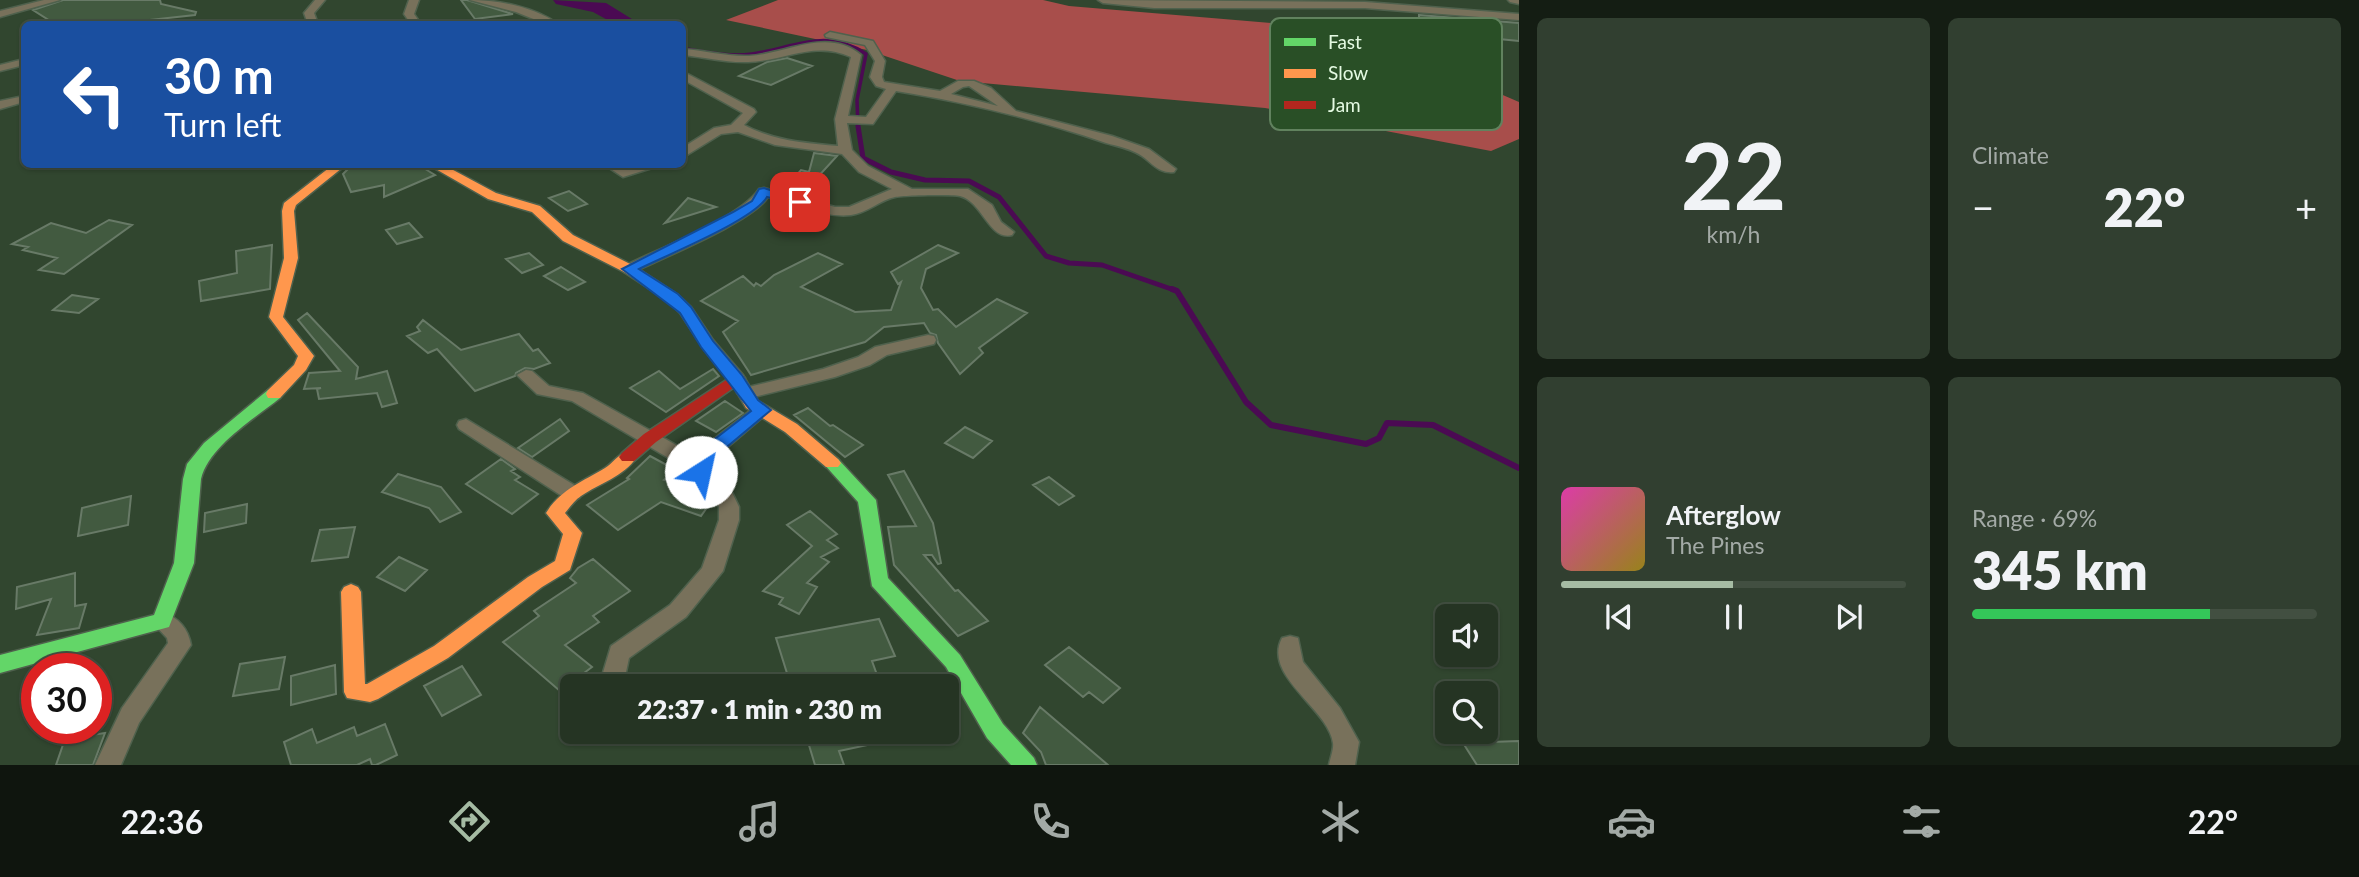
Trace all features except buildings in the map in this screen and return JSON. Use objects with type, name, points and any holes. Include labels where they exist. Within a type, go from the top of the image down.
[{"type":"street","points":[[0,14],[55,0]]},
{"type":"street","points":[[312,21],[309,13],[320,0]]},
{"type":"street","points":[[414,0],[409,14],[414,21]]},
{"type":"street","points":[[475,0],[519,10],[545,21]]},
{"type":"street","points":[[1103,0],[1137,5],[1237,2],[1276,7],[1374,5],[1519,17]]},
{"type":"street","points":[[1513,0],[1519,1]]},
{"type":"street","points":[[25,9],[36,17]]},
{"type":"street","points":[[798,36],[827,34],[869,43],[880,61],[876,77],[880,84],[942,95],[1121,143],[1145,152],[1156,163],[1169,169]]},
{"type":"street","points":[[686,52],[746,59],[760,58],[800,46],[822,44],[845,49],[856,55],[841,119],[840,139],[846,156],[867,174],[910,192]]},
{"type":"street","points":[[745,50],[763,45]]},
{"type":"street","points":[[0,68],[21,63]]},
{"type":"street","points":[[686,76],[750,112],[737,126],[739,128]]},
{"type":"street","points":[[942,95],[949,88],[961,83],[975,83],[989,91],[1017,117]]},
{"type":"street","points":[[841,119],[869,121],[893,87]]},
{"type":"street","points":[[0,106],[21,100]]},
{"type":"street","points":[[686,152],[718,131],[739,128],[770,140],[845,151]]},
{"type":"street","points":[[162,621],[182,573],[192,473],[197,461],[219,437],[293,379],[305,363],[306,356],[276,317],[291,258],[288,211],[290,203],[336,168]]},
{"type":"street","points":[[440,168],[492,196],[536,209],[568,238],[629,269],[673,298],[686,310],[752,404],[791,428],[826,457],[867,500],[879,581],[953,661],[995,731],[1026,765]]},
{"type":"street","points":[[615,168],[623,173],[643,168]]},
{"type":"street","points":[[629,269],[738,215],[757,203],[764,192],[826,209],[850,211],[892,193],[962,192],[987,208],[995,224],[1007,232]]},
{"type":"street","points":[[351,592],[355,692],[370,693],[440,652],[535,582],[564,565],[573,533],[555,513],[572,493],[613,471],[650,438],[741,386],[771,389],[829,373],[899,345],[928,340]]},
{"type":"street","points":[[526,374],[543,390],[577,397],[689,461],[720,488],[729,507],[729,520],[712,572],[678,611],[619,653],[614,674]]},
{"type":"street","points":[[701,472],[700,460],[762,410]]},
{"type":"street","points":[[466,425],[572,493]]},
{"type":"street","points":[[0,664],[162,621]]},
{"type":"street","points":[[108,765],[120,731],[146,689],[180,645],[178,634],[162,621]]},
{"type":"street","points":[[1290,645],[1292,665],[1331,715],[1346,742],[1342,765]]},
{"type":"shaded area","points":[[778,0],[1043,0],[1069,6],[1270,23],[1270,109],[960,81],[867,50],[726,20]]},
{"type":"shaded area","points":[[1502,95],[1519,102],[1519,139],[1491,151],[1381,130],[1502,130]]},
{"type":"waterway","points":[[563,0],[599,7],[624,21]]},
{"type":"waterway","points":[[686,49],[735,55],[810,42],[837,42],[851,46],[866,54],[857,100],[858,128]]},
{"type":"waterway","points":[[858,126],[863,158],[891,172],[925,180],[969,181],[999,197],[1046,256],[1069,263],[1102,265],[1177,291]]},
{"type":"waterway","points":[[1172,289],[1177,291]]},
{"type":"waterway","points":[[1177,291],[1246,402],[1271,425],[1366,444],[1379,438],[1387,423],[1433,425],[1519,468]]},
{"type":"traffic: fast","points":[[0,664],[162,621],[184,563],[192,479],[196,464],[210,447],[274,394]]},
{"type":"traffic: fast","points":[[832,463],[867,500],[879,581],[953,661],[995,731],[1026,765]]},
{"type":"traffic: slow","points":[[274,394],[301,367],[306,356],[276,317],[291,258],[288,211],[290,203],[337,168]]},
{"type":"traffic: slow","points":[[440,168],[492,196],[536,209],[568,238],[629,269],[673,298],[686,310],[707,343],[737,378],[752,404],[791,428],[832,463]]},
{"type":"traffic: slow","points":[[351,592],[355,692],[370,693],[441,652],[535,582],[563,565],[573,533],[555,513],[572,493],[613,471],[628,457]]},
{"type":"traffic: jam","points":[[628,457],[650,438],[737,378]]},
{"type":"route","points":[[701,472],[700,460],[762,410],[752,404],[686,310],[673,298],[629,269],[738,215],[757,203],[764,192],[800,202]]}]
